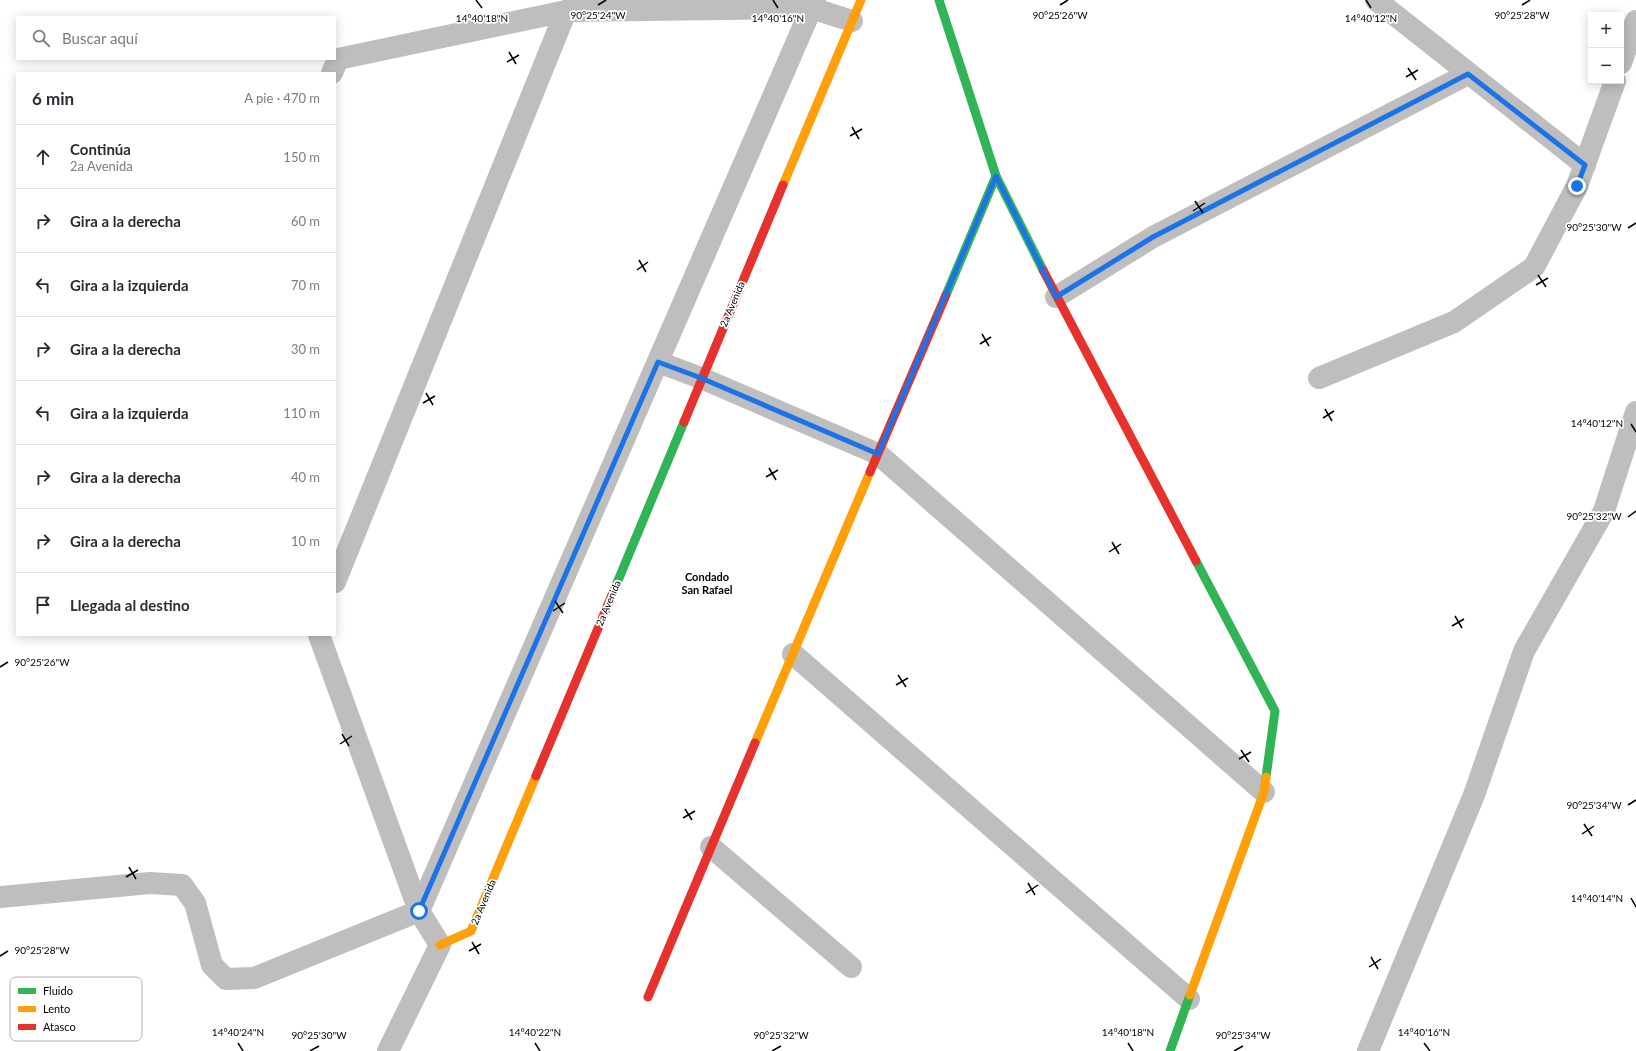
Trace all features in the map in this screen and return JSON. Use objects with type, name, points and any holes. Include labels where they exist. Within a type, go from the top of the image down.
[{"type":"street","name":"2a Avenida","points":[[440,945],[471,931],[701,378],[861,0]]},
{"type":"street","points":[[939,0],[996,176],[1056,297],[1275,711],[1264,792],[1170,1051]]},
{"type":"street","points":[[1376,0],[1585,165]]},
{"type":"street","points":[[0,897],[150,883],[182,886],[195,903],[212,965],[226,979],[254,978],[419,911],[813,4]]},
{"type":"street","points":[[332,72],[338,59],[566,11],[813,4],[852,21]]},
{"type":"street","points":[[336,580],[566,11]]},
{"type":"street","points":[[1624,55],[1636,21]]},
{"type":"street","points":[[1056,297],[1153,237],[1468,74]]},
{"type":"street","points":[[1319,378],[1454,322],[1534,267],[1577,186],[1613,84]]},
{"type":"street","points":[[648,997],[996,176]]},
{"type":"street","points":[[658,362],[701,378],[878,454],[1264,792]]},
{"type":"street","points":[[1368,1051],[1474,795],[1524,651],[1604,511],[1636,412]]},
{"type":"street","points":[[319,636],[419,911],[440,945],[388,1051]]},
{"type":"street","points":[[794,654],[1189,998]]},
{"type":"street","points":[[712,846],[851,967]]},
{"type":"traffic: fast","points":[[939,0],[996,176],[1043,270]]},
{"type":"traffic: fast","points":[[946,295],[996,176]]},
{"type":"traffic: fast","points":[[612,595],[684,422]]},
{"type":"traffic: fast","points":[[1196,561],[1275,711],[1266,777]]},
{"type":"traffic: fast","points":[[1170,1051],[1190,995]]},
{"type":"traffic: slow","points":[[783,185],[861,0]]},
{"type":"traffic: slow","points":[[755,743],[870,472]]},
{"type":"traffic: slow","points":[[440,945],[471,931],[536,776]]},
{"type":"traffic: slow","points":[[1190,995],[1264,792],[1266,777]]},
{"type":"traffic: jam","points":[[684,422],[783,185]]},
{"type":"traffic: jam","points":[[1043,270],[1196,561]]},
{"type":"traffic: jam","points":[[870,472],[946,295]]},
{"type":"traffic: jam","points":[[536,776],[612,595]]},
{"type":"traffic: jam","points":[[648,997],[755,743]]},
{"type":"district","name":"Condado San Rafael","points":[[707,582]]},
{"type":"route","points":[[419,911],[658,362],[701,378],[878,454],[996,176],[1056,297],[1153,237],[1468,74],[1585,165],[1577,186]]}]
